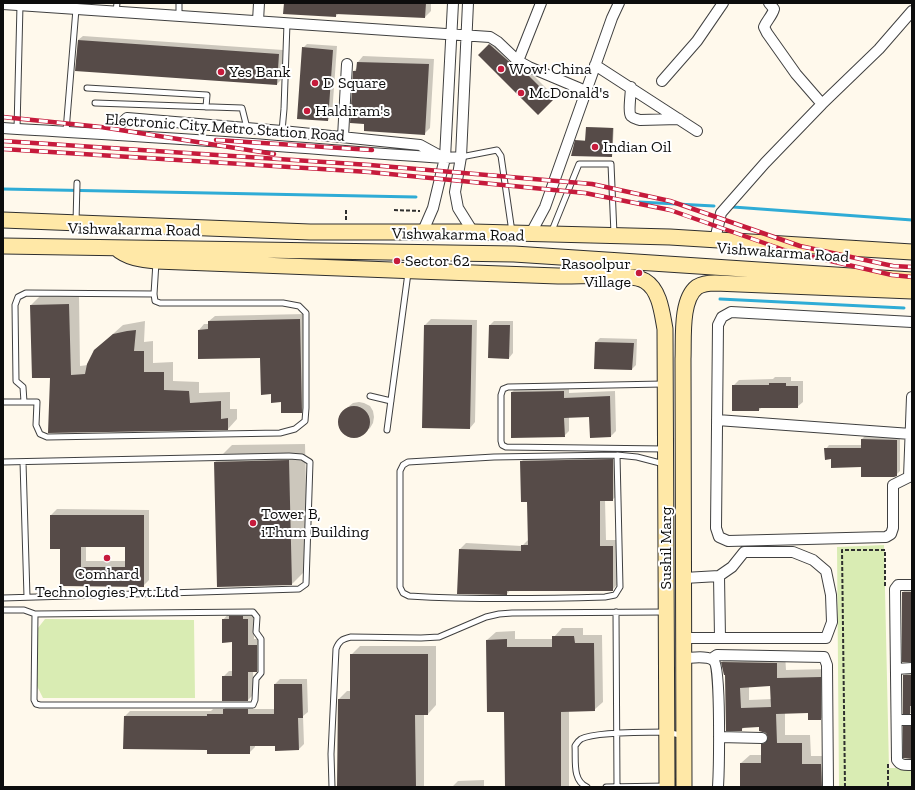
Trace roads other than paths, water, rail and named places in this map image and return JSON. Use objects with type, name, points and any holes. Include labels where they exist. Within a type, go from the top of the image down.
[{"type":"main road","name":"Vishwakarma Road","points":[[3,220],[310,232],[473,232],[670,237],[912,252]]},
{"type":"main road","points":[[268,249],[274,248],[278,245],[279,241],[277,234],[269,230]]},
{"type":"main road","points":[[309,250],[303,248],[300,240],[304,233],[310,232]]},
{"type":"main road","name":"Vishwakarma Road","points":[[3,246],[525,254],[620,260],[840,281],[912,280]]},
{"type":"main road","points":[[116,248],[121,253],[139,259],[156,261],[408,272],[637,277]]},
{"type":"main road","points":[[524,275],[525,254]]},
{"type":"main road","name":"Sushil Marg","points":[[620,260],[637,277],[651,286],[660,302],[665,329],[666,786]]},
{"type":"main road","points":[[661,310],[665,306],[671,304],[682,305],[685,308],[692,294],[697,288],[706,283],[840,281],[912,291]]},
{"type":"main road","name":"Sushil Marg","points":[[684,787],[683,359],[685,308]]},
{"type":"street","points":[[258,21],[259,3]]},
{"type":"street","points":[[423,232],[433,208],[445,158],[453,3]]},
{"type":"street","points":[[468,3],[461,157],[455,192],[458,208],[473,232]]},
{"type":"street","points":[[518,61],[542,3]]},
{"type":"street","points":[[531,233],[545,207],[612,18],[619,3]]},
{"type":"street","points":[[662,81],[697,41],[724,3]]},
{"type":"street","points":[[769,3],[774,9],[764,27],[796,74],[822,104]]},
{"type":"street","points":[[3,4],[76,8],[116,7],[179,16],[490,37],[498,42],[518,61],[586,91]]},
{"type":"street","points":[[715,240],[721,212],[765,163],[822,104],[879,49],[912,11]]},
{"type":"street","points":[[343,137],[347,64]]},
{"type":"street","points":[[595,65],[698,131]]},
{"type":"street","points":[[631,87],[630,112],[632,117],[640,120],[679,119]]},
{"type":"street","points":[[110,134],[127,118],[282,131],[420,145],[445,158]]},
{"type":"street","name":"Electronic City Metro Station Road","points":[[3,128],[66,131],[445,158],[461,157]]},
{"type":"street","points":[[912,322],[731,312],[722,317],[718,325],[716,528],[719,537],[728,541],[886,537],[891,534],[893,528],[893,485],[909,477],[912,397]]},
{"type":"street","points":[[717,420],[911,434]]},
{"type":"street","points":[[684,578],[720,576],[732,567],[744,552],[793,552],[813,560],[826,571],[832,622],[826,638],[684,638]]},
{"type":"street","points":[[720,576],[720,638]]},
{"type":"street","points":[[912,585],[898,585],[895,589],[897,760],[904,766],[912,765]]},
{"type":"street","points":[[711,659],[717,655],[824,657],[827,665],[828,787]]},
{"type":"street","points":[[684,658],[710,658],[715,662],[717,672],[719,737],[718,787]]},
{"type":"street","points":[[896,669],[912,668]]},
{"type":"street","points":[[897,720],[912,720]]},
{"type":"street","points":[[719,737],[762,738]]},
{"type":"lane","points":[[179,3],[179,16]]},
{"type":"lane","points":[[17,129],[20,5]]},
{"type":"lane","points":[[66,131],[76,8]]},
{"type":"lane","points":[[282,131],[287,23]]},
{"type":"lane","points":[[87,88],[207,95],[206,107]]},
{"type":"lane","points":[[95,103],[242,108],[246,128]]},
{"type":"lane","points":[[461,157],[497,150],[501,156],[512,233]]},
{"type":"lane","points":[[550,234],[579,164],[611,164],[614,236]]},
{"type":"lane","points":[[76,223],[77,183]]},
{"type":"lane","points":[[3,402],[37,402],[36,425],[40,434],[47,437],[280,433],[295,429],[305,421],[306,313],[299,306],[283,303],[160,303],[155,301],[154,294],[156,261]]},
{"type":"lane","points":[[387,430],[408,272]]},
{"type":"lane","points":[[24,402],[23,388],[16,382],[15,305],[18,297],[26,293],[154,294]]},
{"type":"lane","points":[[665,384],[508,387],[503,390],[501,395],[501,441],[502,445],[506,447],[666,449]]},
{"type":"lane","points":[[370,396],[391,401]]},
{"type":"lane","points":[[617,455],[620,587],[615,595],[605,597],[521,600],[409,596],[403,593],[400,587],[400,471],[403,465],[408,462],[494,457],[617,455],[637,457],[666,464]]},
{"type":"lane","points":[[3,462],[289,456],[302,457],[310,462],[306,584],[299,589],[3,598]]},
{"type":"lane","points":[[23,462],[27,597]]},
{"type":"lane","points":[[3,610],[24,610],[35,614],[253,612],[257,616],[256,632],[261,639],[261,673],[256,679],[256,700],[253,705],[40,706],[36,704],[33,694],[35,614]]},
{"type":"lane","points":[[332,787],[331,754],[336,649],[339,642],[344,638],[439,637],[486,617],[499,614],[529,612],[666,612]]},
{"type":"lane","points":[[616,612],[617,787]]},
{"type":"lane","points":[[587,787],[579,782],[576,776],[575,746],[578,741],[586,737],[617,733],[666,732],[684,736]]},
{"type":"lane","points":[[606,787],[666,786]]},
{"type":"waterway","points":[[3,189],[416,197]]},
{"type":"waterway","points":[[639,202],[714,206]]},
{"type":"waterway","points":[[733,207],[912,220]]},
{"type":"waterway","points":[[720,299],[904,308]]},
{"type":"railway","points":[[3,117],[101,127],[274,154]]},
{"type":"railway","points":[[216,140],[372,150]]},
{"type":"railway","points":[[3,141],[370,165],[592,184],[670,201],[800,246],[893,266],[912,267]]},
{"type":"railway","points":[[3,149],[369,172],[585,193],[670,210],[787,251],[892,275],[912,277]]},
{"type":"place","name":"Wow! China","points":[[501,69]]},
{"type":"place","name":"Yes Bank","points":[[221,72]]},
{"type":"place","name":"D Square","points":[[315,83]]},
{"type":"place","name":"McDonald's","points":[[521,93]]},
{"type":"place","name":"Haldiram's","points":[[307,111]]},
{"type":"place","name":"Indian Oil","points":[[595,147]]},
{"type":"place","name":"Sector 62","points":[[397,261]]},
{"type":"place","name":"Rasoolpur Village","points":[[639,273]]},
{"type":"place","name":"Tower B, iThum Building","points":[[253,523]]},
{"type":"place","name":"Comhard Technologies Pvt.Ltd","points":[[107,558]]}]
